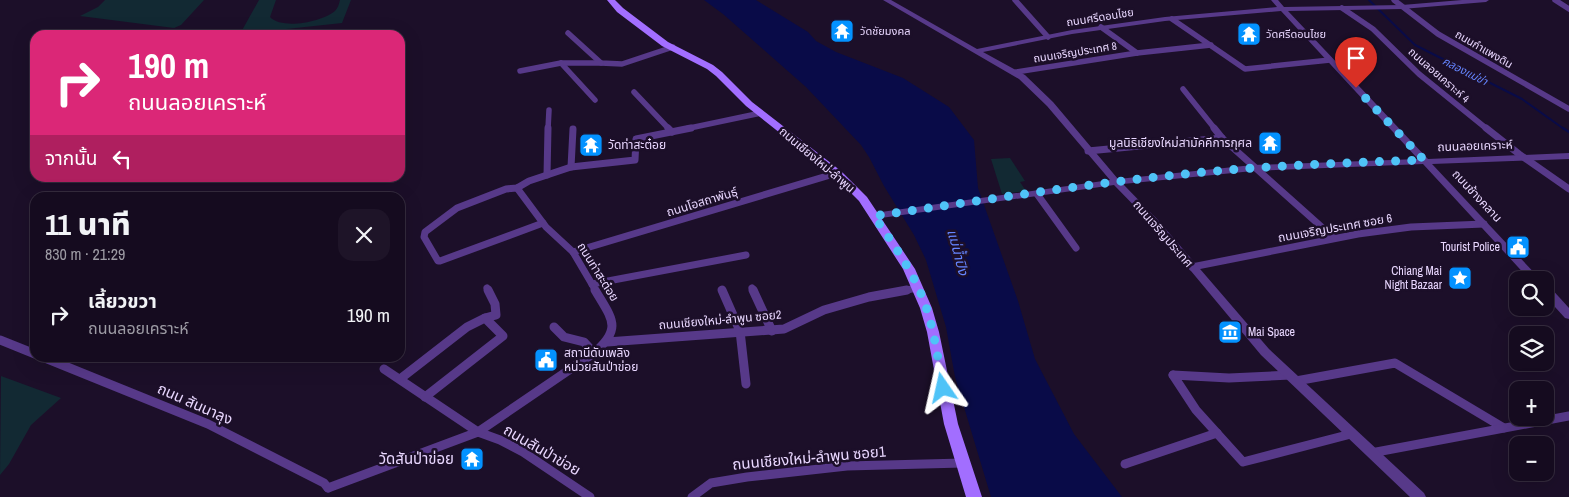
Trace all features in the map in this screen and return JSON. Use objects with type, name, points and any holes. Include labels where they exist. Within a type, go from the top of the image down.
[{"type":"main road","name":"ถนนเชียงใหม่-ลำพูน","points":[[611,0],[620,10],[673,47],[710,67],[761,113],[837,173],[879,215],[918,288],[933,332],[951,424],[974,497]]},
{"type":"street","name":"ถนนเจริญประเทศ","points":[[886,0],[1016,72],[1045,99],[1088,151],[1154,221],[1265,352],[1419,497]]},
{"type":"street","points":[[1015,0],[1048,36]]},
{"type":"street","name":"ถนนช้างคลาน","points":[[1274,0],[1528,271]]},
{"type":"street","name":"ถนนกำแพงดิน","points":[[1394,0],[1459,46],[1569,109]]},
{"type":"street","name":"ถนนศรีดอนไชย","points":[[976,51],[1101,27],[1172,19],[1283,10],[1402,7],[1486,0]]},
{"type":"street","points":[[1555,0],[1569,9]]},
{"type":"street","name":"ถนนลอยเคราะห์ 4","points":[[1342,8],[1373,29],[1419,74],[1524,157],[1569,189]]},
{"type":"street","points":[[1172,19],[1245,69],[1330,60]]},
{"type":"street","name":"ถนนเจริญประเทศ 8","points":[[1101,27],[1137,53]]},
{"type":"street","points":[[568,33],[601,63]]},
{"type":"street","name":"ถนนเจริญประเทศ 8","points":[[1016,72],[1137,53],[1210,45]]},
{"type":"street","points":[[520,71],[561,63],[622,64],[673,47]]},
{"type":"street","points":[[990,48],[989,51],[996,62]]},
{"type":"street","points":[[561,63],[595,100]]},
{"type":"street","points":[[1183,89],[1194,100],[1222,138],[1334,238]]},
{"type":"street","points":[[634,92],[672,132]]},
{"type":"street","points":[[547,175],[549,110]]},
{"type":"street","points":[[543,223],[449,259],[438,260],[424,237],[425,232],[458,208],[506,189],[516,188],[571,167],[635,160],[636,139],[761,113]]},
{"type":"street","points":[[571,167],[573,129]]},
{"type":"street","points":[[1088,151],[1222,138]]},
{"type":"street","name":"ถนนลอยเคราะห์","points":[[879,215],[1116,182],[1254,168],[1424,160],[1569,156]]},
{"type":"street","name":"ถนนโอสถาพันธุ์","points":[[573,252],[837,173]]},
{"type":"street","name":"ถนนท่าสะต๋อย","points":[[516,188],[543,223],[573,252],[592,284],[613,320],[612,331],[607,342]]},
{"type":"street","points":[[1037,194],[1076,248]]},
{"type":"street","name":"ถนนเจริญประเทศ ซอย 6","points":[[1192,267],[1334,238],[1411,227],[1484,224]]},
{"type":"street","points":[[592,284],[746,255]]},
{"type":"street","points":[[400,379],[467,327],[496,315],[495,304],[487,288]]},
{"type":"street","points":[[752,288],[772,331]]},
{"type":"street","name":"ถนนเชียงใหม่-ลำพูน ซอย2","points":[[607,342],[784,329],[824,310],[918,288]]},
{"type":"street","points":[[722,290],[740,331],[746,384]]},
{"type":"street","points":[[1554,298],[1567,310]]},
{"type":"street","points":[[425,397],[504,336],[485,318]]},
{"type":"street","points":[[554,327],[564,337],[584,342],[594,354]]},
{"type":"street","points":[[0,340],[30,352]]},
{"type":"street","points":[[327,492],[478,432],[594,354],[607,342]]},
{"type":"street","name":"ถนน สันนาลุง","points":[[56,362],[208,424],[324,483],[327,492]]},
{"type":"street","points":[[1352,434],[1243,462],[1180,389],[1173,375],[1229,378],[1293,378],[1395,363],[1504,428]]},
{"type":"street","name":"ถนนสันป่าข่อย","points":[[384,368],[478,432],[500,440],[523,452],[590,497]]},
{"type":"street","points":[[1371,452],[1569,416]]},
{"type":"street","points":[[1125,464],[1217,433]]},
{"type":"street","name":"ถนนเชียงใหม่-ลำพูน ซอย1","points":[[692,497],[711,483],[747,477],[847,466],[963,463]]},
{"type":"shaded area","points":[[105,0],[204,0],[181,25],[174,28],[80,16],[98,7]]},
{"type":"shaded area","points":[[259,0],[276,0],[270,17],[276,21],[292,24],[312,21],[329,15],[338,7],[340,0],[351,0],[342,23],[277,30],[242,30]]},
{"type":"shaded area","points":[[1010,158],[1025,181],[1020,182],[1026,191],[1002,194],[991,159]]},
{"type":"shaded area","points":[[1,376],[61,398],[31,425],[9,464],[0,475]]},
{"type":"water","name":"แม่น้ำปิง","points":[[704,0],[756,0],[808,32],[816,41],[836,52],[903,78],[949,107],[974,140],[978,188],[1018,301],[1035,359],[1074,434],[1122,497],[991,497],[955,377],[946,327],[926,260],[914,235],[869,157],[861,145],[806,87],[723,14]]},
{"type":"waterway","name":"คลองแม่ข่า","points":[[1369,0],[1415,45],[1522,99],[1564,129]]},
{"type":"waterway","name":"คลองแม่ข่า","points":[[1563,128],[1569,132]]},
{"type":"place","name":"วัดชัยมงคล","points":[[842,31]]},
{"type":"place","name":"วัดศรีดอนไชย","points":[[1249,34]]},
{"type":"place","name":"มูลนิธิเชียงใหม่สามัคคีการกุศล","points":[[1270,143]]},
{"type":"place","name":"วัดท่าสะต๋อย","points":[[591,145]]},
{"type":"place","name":"Tourist Police","points":[[1518,247]]},
{"type":"place","name":"Chiang Mai Night Bazaar","points":[[1460,278]]},
{"type":"place","name":"Mai Space","points":[[1230,332]]},
{"type":"place","name":"สถานีดับเพลิง หน่วยสันป่าข่อย","points":[[546,360]]},
{"type":"place","name":"วัดสันป่าข่อย","points":[[472,459]]},
{"type":"route","points":[[943,388],[933,332],[918,288],[898,251],[874,216],[1116,182],[1254,168],[1424,160],[1356,88]]}]
